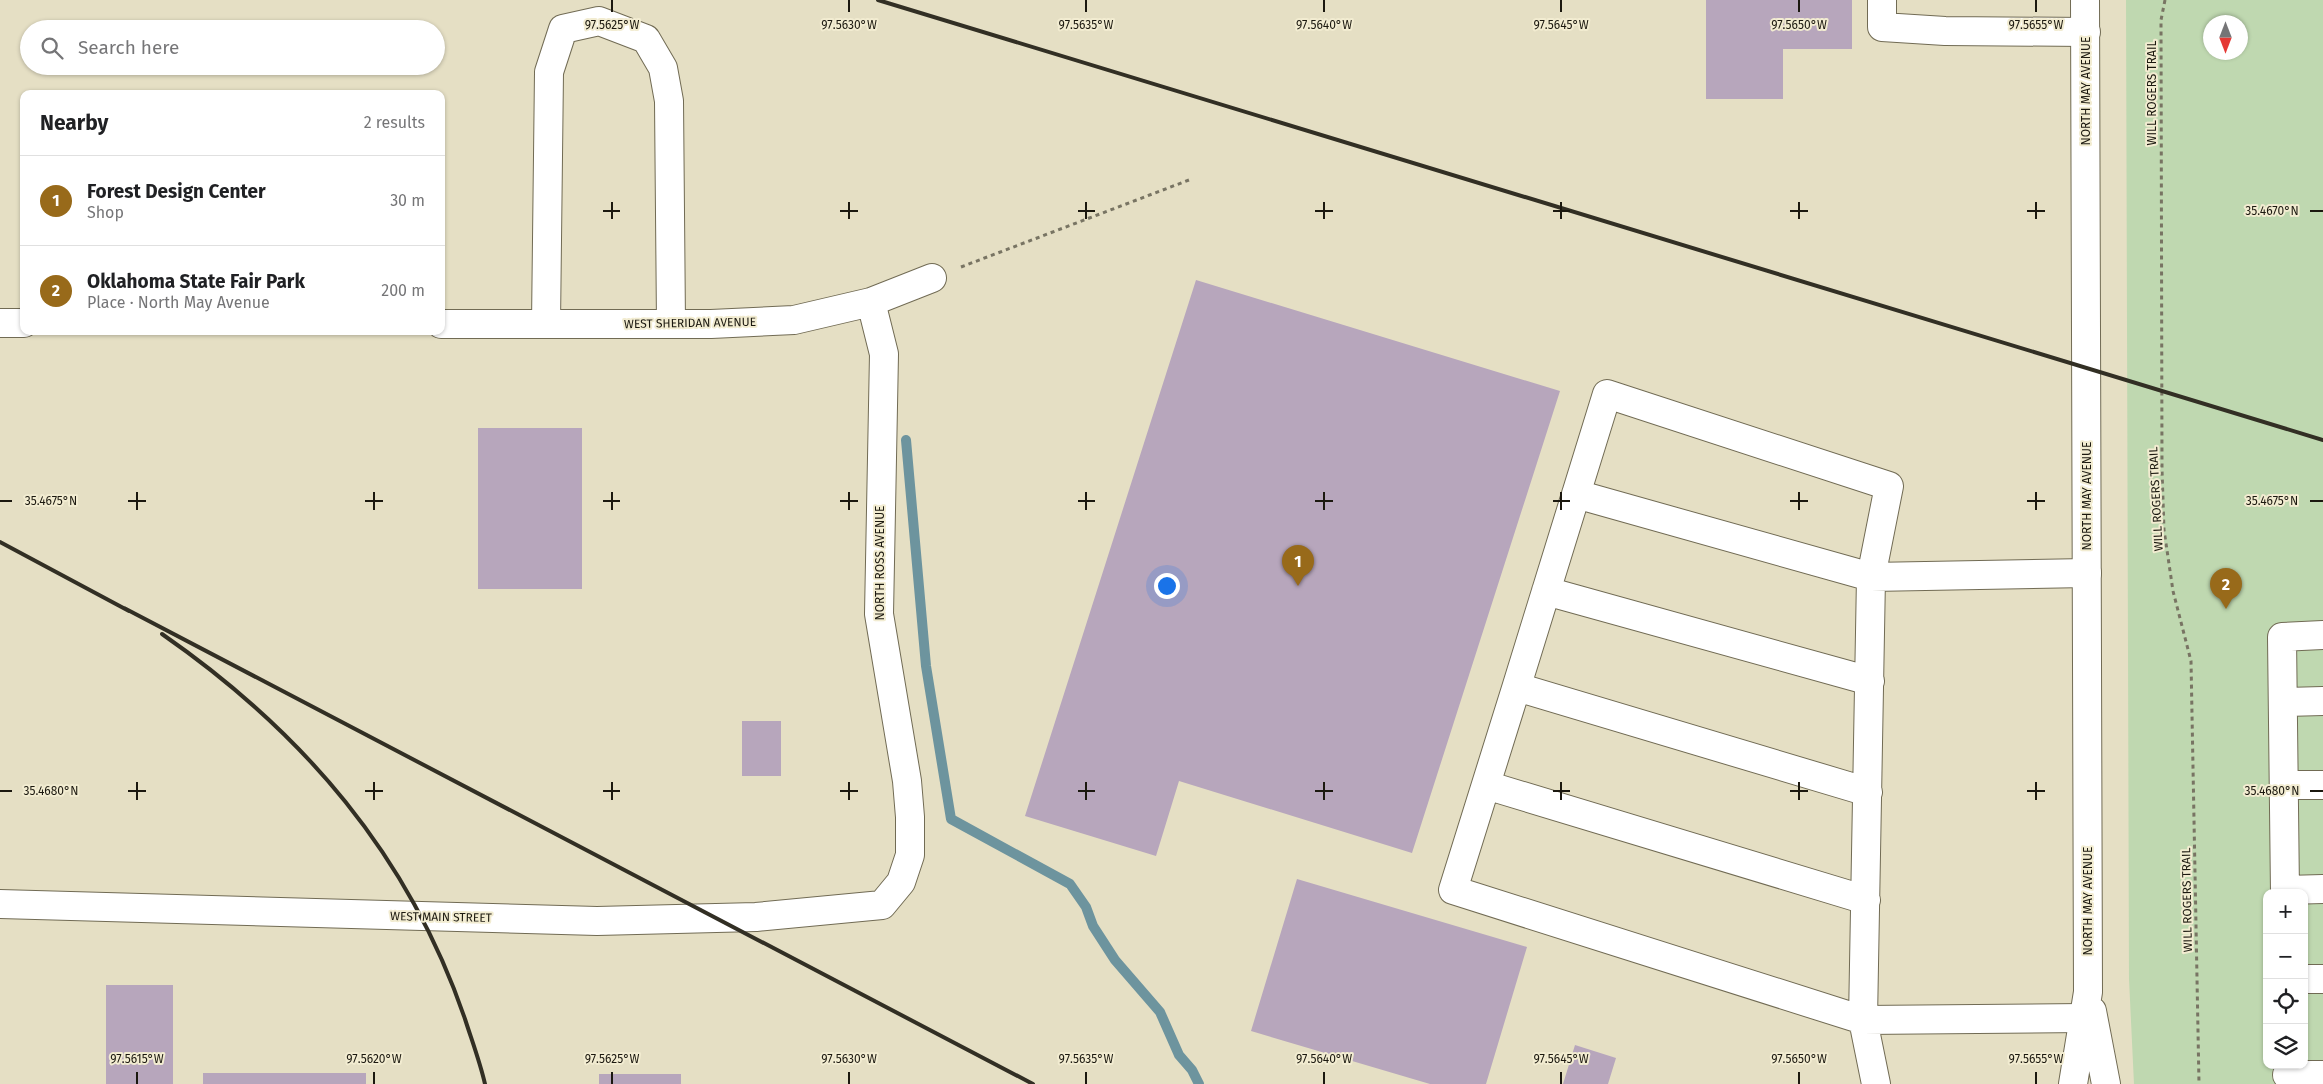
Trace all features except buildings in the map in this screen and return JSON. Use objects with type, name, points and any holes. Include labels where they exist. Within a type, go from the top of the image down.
[{"type":"street","points":[[1882,0],[1882,27],[1946,31],[2086,32]]},
{"type":"street","name":"NORTH MAY AVENUE","points":[[2074,1084],[2086,1005],[2086,0]]},
{"type":"street","points":[[546,324],[549,72],[563,29],[599,21],[646,39],[663,68],[669,102],[671,324]]},
{"type":"street","name":"WEST SHERIDAN AVENUE","points":[[445,324],[671,324],[794,320],[871,302],[932,278]]},
{"type":"street","name":"NORTH ROSS AVENUE","points":[[871,302],[884,354],[878,614],[906,781],[910,817],[910,856],[901,882],[882,905]]},
{"type":"street","points":[[0,323],[20,323]]},
{"type":"street","points":[[1876,1084],[1863,1020],[1871,577],[1889,486],[1607,394],[1453,890],[1863,1020],[2086,1005]]},
{"type":"street","points":[[1576,494],[1871,577],[2087,573]]},
{"type":"street","points":[[1546,591],[1870,681]]},
{"type":"street","points":[[2285,889],[2282,637],[2323,635]]},
{"type":"street","points":[[1517,686],[1868,792]]},
{"type":"street","points":[[2283,702],[2323,701]]},
{"type":"street","points":[[1486,785],[1866,900]]},
{"type":"street","points":[[2284,785],[2323,785]]},
{"type":"street","points":[[2308,890],[2323,889]]},
{"type":"street","name":"WEST MAIN STREET","points":[[0,904],[597,921],[756,917],[882,905]]},
{"type":"street","points":[[2308,979],[2323,979]]},
{"type":"street","name":"NORTH MAY AVENUE","points":[[2086,1005],[2106,1084]]},
{"type":"street","points":[[2287,1075],[2323,1075]]},
{"type":"path","name":"WILL ROGERS TRAIL","points":[[2165,0],[2161,30],[2162,470],[2164,530],[2172,583],[2191,661],[2199,1084]]},
{"type":"path","points":[[932,278],[1189,180]]},
{"type":"green space","points":[[2126,0],[2323,0],[2323,1084],[2134,1084],[2129,979]]},
{"type":"waterway","points":[[906,440],[926,666],[951,819],[1070,884],[1086,907],[1093,926],[1115,960],[1160,1012],[1179,1055],[1192,1070],[1199,1084]]},
{"type":"railway","points":[[878,0],[2323,440]]},
{"type":"railway","points":[[0,542],[129,611]]},
{"type":"railway","points":[[124,608],[1033,1084]]},
{"type":"railway","points":[[162,634],[213,672],[261,712],[305,756],[345,802],[382,851],[414,903],[442,959],[465,1019],[485,1084]]},
{"type":"place","name":"Forest Design Center","points":[[1298,586]]},
{"type":"place","name":"Oklahoma State Fair Park","points":[[2226,609]]}]
